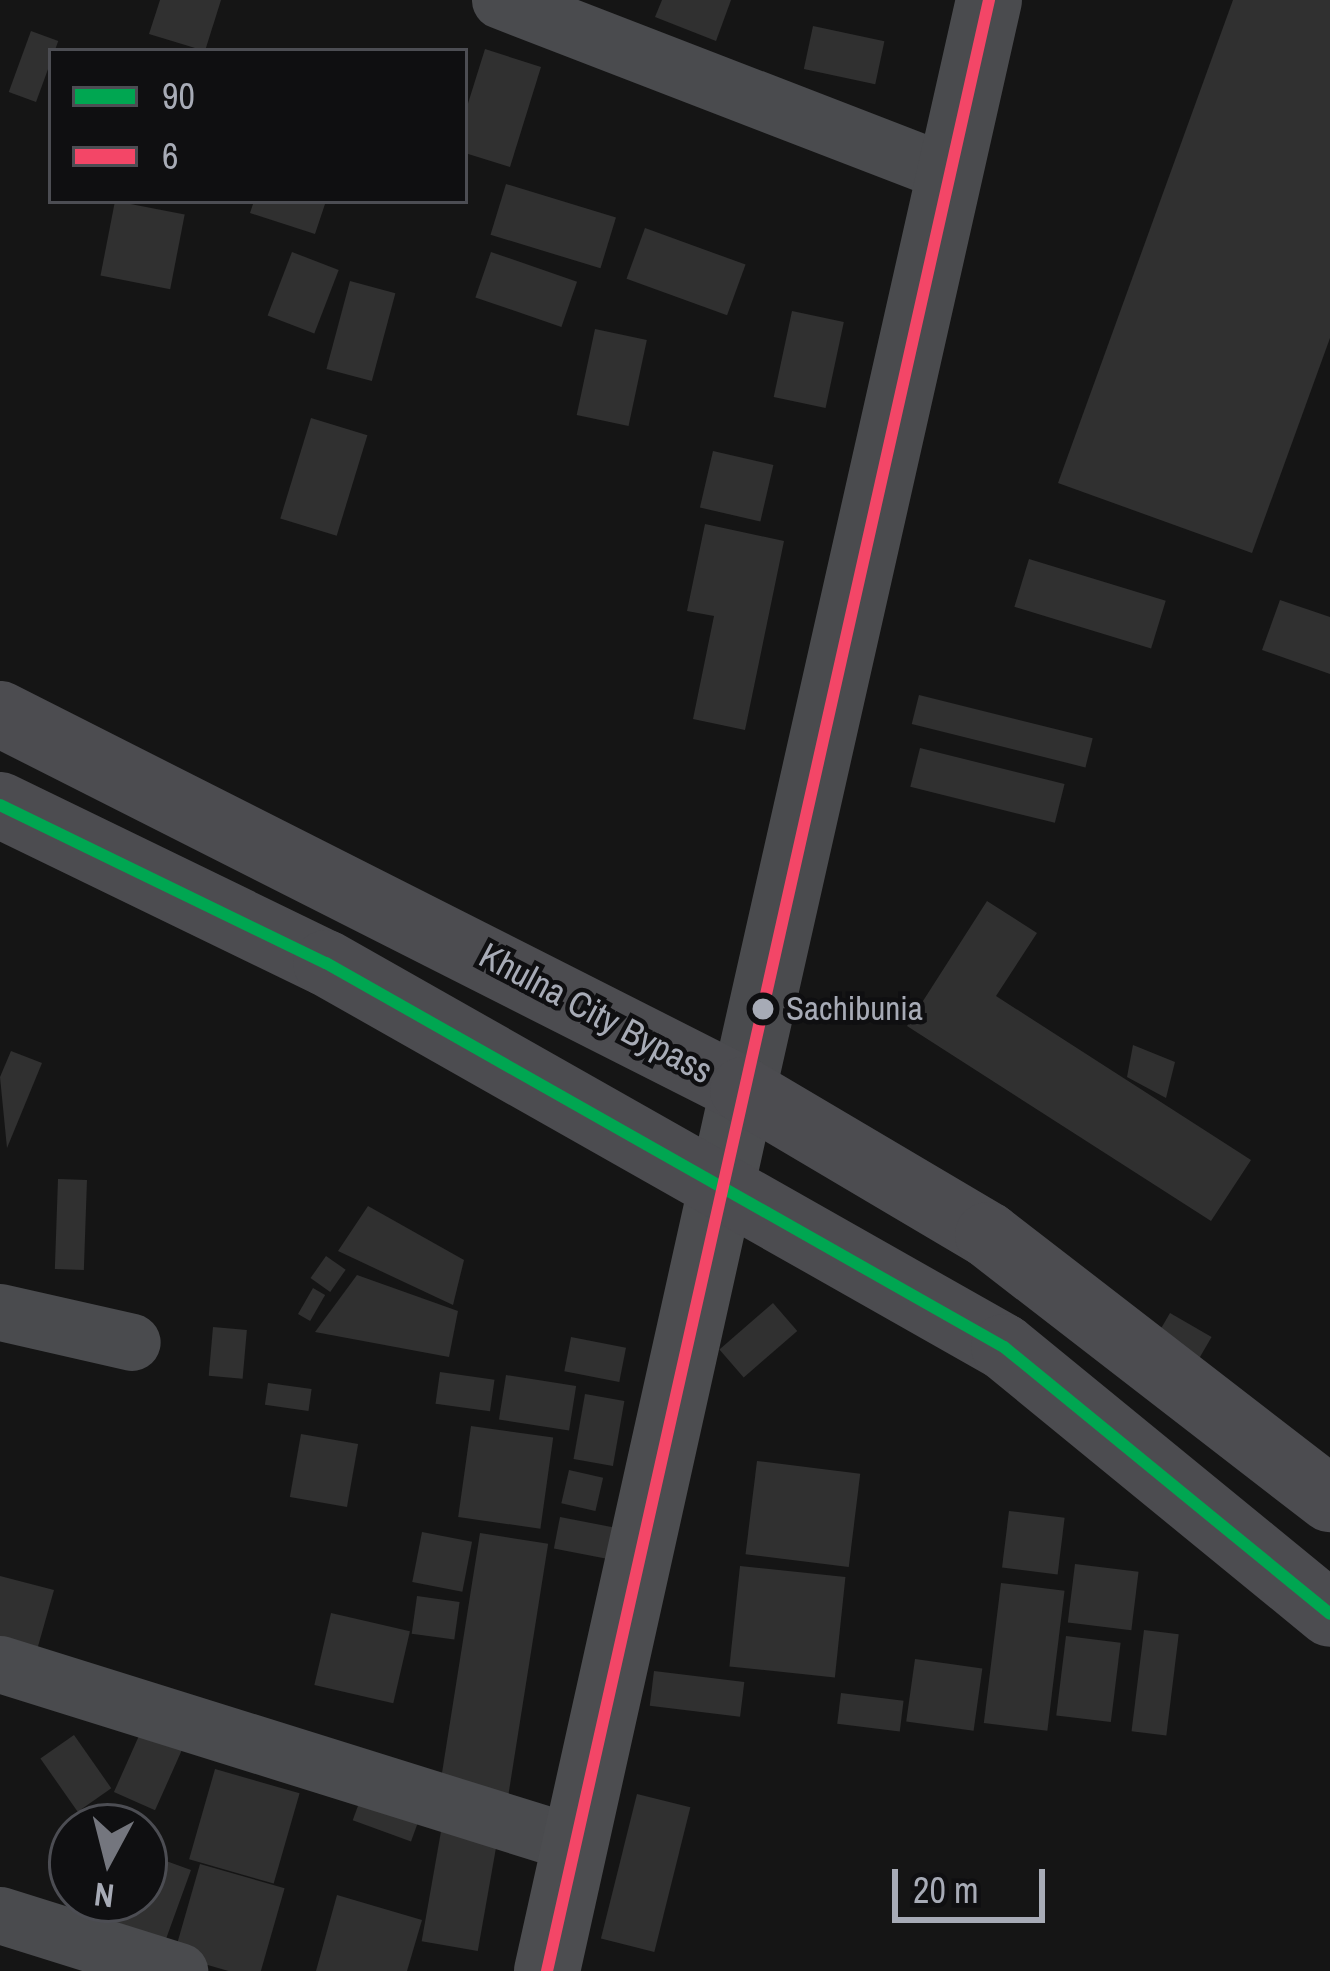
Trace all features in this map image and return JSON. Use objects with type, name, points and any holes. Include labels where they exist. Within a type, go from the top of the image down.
[{"type":"highway","name":"Khulna City Bypass","points":[[0,714],[743,1090],[988,1234],[1320,1482]]},
{"type":"highway","points":[[0,805],[326,963],[1004,1347],[1330,1614]]},
{"type":"main road","points":[[548,1971],[743,1090]]},
{"type":"street","points":[[500,0],[950,174]]},
{"type":"street","points":[[743,1090],[988,0]]},
{"type":"street","points":[[0,1312],[132,1342]]},
{"type":"street","points":[[0,1664],[576,1844]]},
{"type":"street","points":[[0,1916],[179,1971]]},
{"type":"building","points":[[160,0],[221,0],[206,48],[149,34]]},
{"type":"building","points":[[662,0],[731,0],[716,41],[655,17]]},
{"type":"building","points":[[1233,0],[1330,0],[1330,338],[1252,553],[1058,483]]},
{"type":"building","points":[[813,26],[884,41],[875,84],[804,69]]},
{"type":"building","points":[[31,31],[58,41],[56,48],[48,48],[48,69],[36,102],[9,92]]},
{"type":"building","points":[[485,49],[541,67],[510,167],[468,154],[468,103]]},
{"type":"building","points":[[506,184],[616,218],[600,268],[491,235]]},
{"type":"building","points":[[114,204],[185,215],[170,289],[100,276]]},
{"type":"building","points":[[253,204],[325,204],[315,234],[250,213]]},
{"type":"building","points":[[645,228],[746,265],[727,315],[627,279]]},
{"type":"building","points":[[292,252],[339,270],[314,333],[268,315]]},
{"type":"building","points":[[491,252],[577,282],[561,327],[475,297]]},
{"type":"building","points":[[350,281],[395,293],[372,381],[326,369]]},
{"type":"building","points":[[792,311],[844,322],[826,408],[774,397]]},
{"type":"building","points":[[595,329],[647,340],[629,426],[577,415]]},
{"type":"building","points":[[311,418],[367,435],[337,536],[280,518]]},
{"type":"building","points":[[713,451],[773,465],[760,521],[700,508]]},
{"type":"building","points":[[705,524],[784,541],[745,730],[693,719],[714,616],[687,611]]},
{"type":"building","points":[[1029,559],[1166,601],[1151,649],[1014,607]]},
{"type":"building","points":[[1280,600],[1330,617],[1330,674],[1262,650]]},
{"type":"building","points":[[919,695],[1093,738],[1085,767],[912,724]]},
{"type":"building","points":[[920,748],[1065,784],[1055,823],[910,787]]},
{"type":"building","points":[[987,901],[1037,933],[996,996],[1251,1160],[1211,1221],[907,1026]]},
{"type":"building","points":[[1133,1045],[1175,1062],[1166,1098],[1127,1077]]},
{"type":"building","points":[[11,1051],[42,1063],[7,1148],[0,1077]]},
{"type":"building","points":[[58,1179],[87,1180],[84,1270],[55,1269]]},
{"type":"building","points":[[368,1206],[464,1260],[453,1305],[338,1251]]},
{"type":"building","points":[[326,1256],[346,1270],[330,1292],[311,1278]]},
{"type":"building","points":[[357,1275],[458,1311],[449,1357],[315,1332]]},
{"type":"building","points":[[313,1288],[325,1295],[310,1321],[298,1314]]},
{"type":"building","points":[[773,1303],[797,1331],[744,1378],[719,1350]]},
{"type":"building","points":[[1170,1313],[1212,1337],[1197,1362],[1156,1338]]},
{"type":"building","points":[[213,1327],[247,1330],[243,1379],[209,1376]]},
{"type":"building","points":[[571,1337],[626,1348],[619,1382],[564,1371]]},
{"type":"building","points":[[440,1372],[494,1380],[490,1411],[436,1404]]},
{"type":"building","points":[[506,1375],[576,1386],[569,1431],[499,1419]]},
{"type":"building","points":[[268,1383],[312,1389],[309,1411],[265,1405]]},
{"type":"building","points":[[585,1394],[624,1401],[613,1466],[574,1459]]},
{"type":"building","points":[[471,1426],[553,1438],[540,1529],[458,1517]]},
{"type":"building","points":[[301,1434],[358,1444],[347,1507],[290,1497]]},
{"type":"building","points":[[757,1461],[860,1474],[849,1567],[746,1554]]},
{"type":"building","points":[[569,1470],[603,1478],[595,1511],[561,1503]]},
{"type":"building","points":[[1009,1511],[1065,1518],[1058,1574],[1002,1568]]},
{"type":"building","points":[[560,1517],[622,1529],[616,1560],[554,1548]]},
{"type":"building","points":[[422,1532],[472,1542],[462,1592],[412,1582]]},
{"type":"building","points":[[480,1533],[548,1544],[507,1805],[439,1794]]},
{"type":"building","points":[[1075,1564],[1139,1572],[1131,1630],[1068,1623]]},
{"type":"building","points":[[740,1566],[845,1577],[835,1678],[729,1666]]},
{"type":"building","points":[[0,1576],[54,1590],[35,1657],[0,1647]]},
{"type":"building","points":[[1001,1583],[1065,1591],[1047,1731],[984,1723]]},
{"type":"building","points":[[417,1596],[460,1602],[454,1640],[412,1634]]},
{"type":"building","points":[[331,1613],[410,1631],[393,1703],[314,1685]]},
{"type":"building","points":[[1144,1630],[1179,1634],[1166,1736],[1132,1731]]},
{"type":"building","points":[[1066,1636],[1121,1643],[1111,1722],[1056,1715]]},
{"type":"building","points":[[915,1659],[982,1668],[974,1731],[906,1721]]},
{"type":"building","points":[[654,1671],[744,1682],[740,1717],[650,1706]]},
{"type":"building","points":[[841,1693],[904,1701],[900,1731],[837,1724]]},
{"type":"building","points":[[142,1729],[183,1747],[158,1803],[139,1803],[114,1792]]},
{"type":"building","points":[[74,1735],[111,1788],[90,1803],[72,1803],[40,1759]]},
{"type":"building","points":[[215,1769],[300,1793],[274,1884],[189,1859]]},
{"type":"building","points":[[363,1792],[421,1813],[411,1841],[353,1820]]},
{"type":"building","points":[[637,1794],[690,1807],[654,1952],[601,1939]]},
{"type":"building","points":[[443,1820],[499,1830],[478,1951],[422,1941]]},
{"type":"building","points":[[168,1862],[191,1870],[162,1950],[88,1923],[168,1923]]},
{"type":"building","points":[[200,1864],[285,1888],[261,1971],[228,1971],[174,1955]]},
{"type":"building","points":[[337,1895],[422,1920],[407,1971],[316,1971]]},
{"type":"transit line","name":"6","points":[[547,1971],[989,0]]},
{"type":"transit line","name":"90","points":[[0,805],[326,963],[1004,1347],[1330,1614]]},
{"type":"place","name":"Sachibunia","points":[[763,1009]]}]
